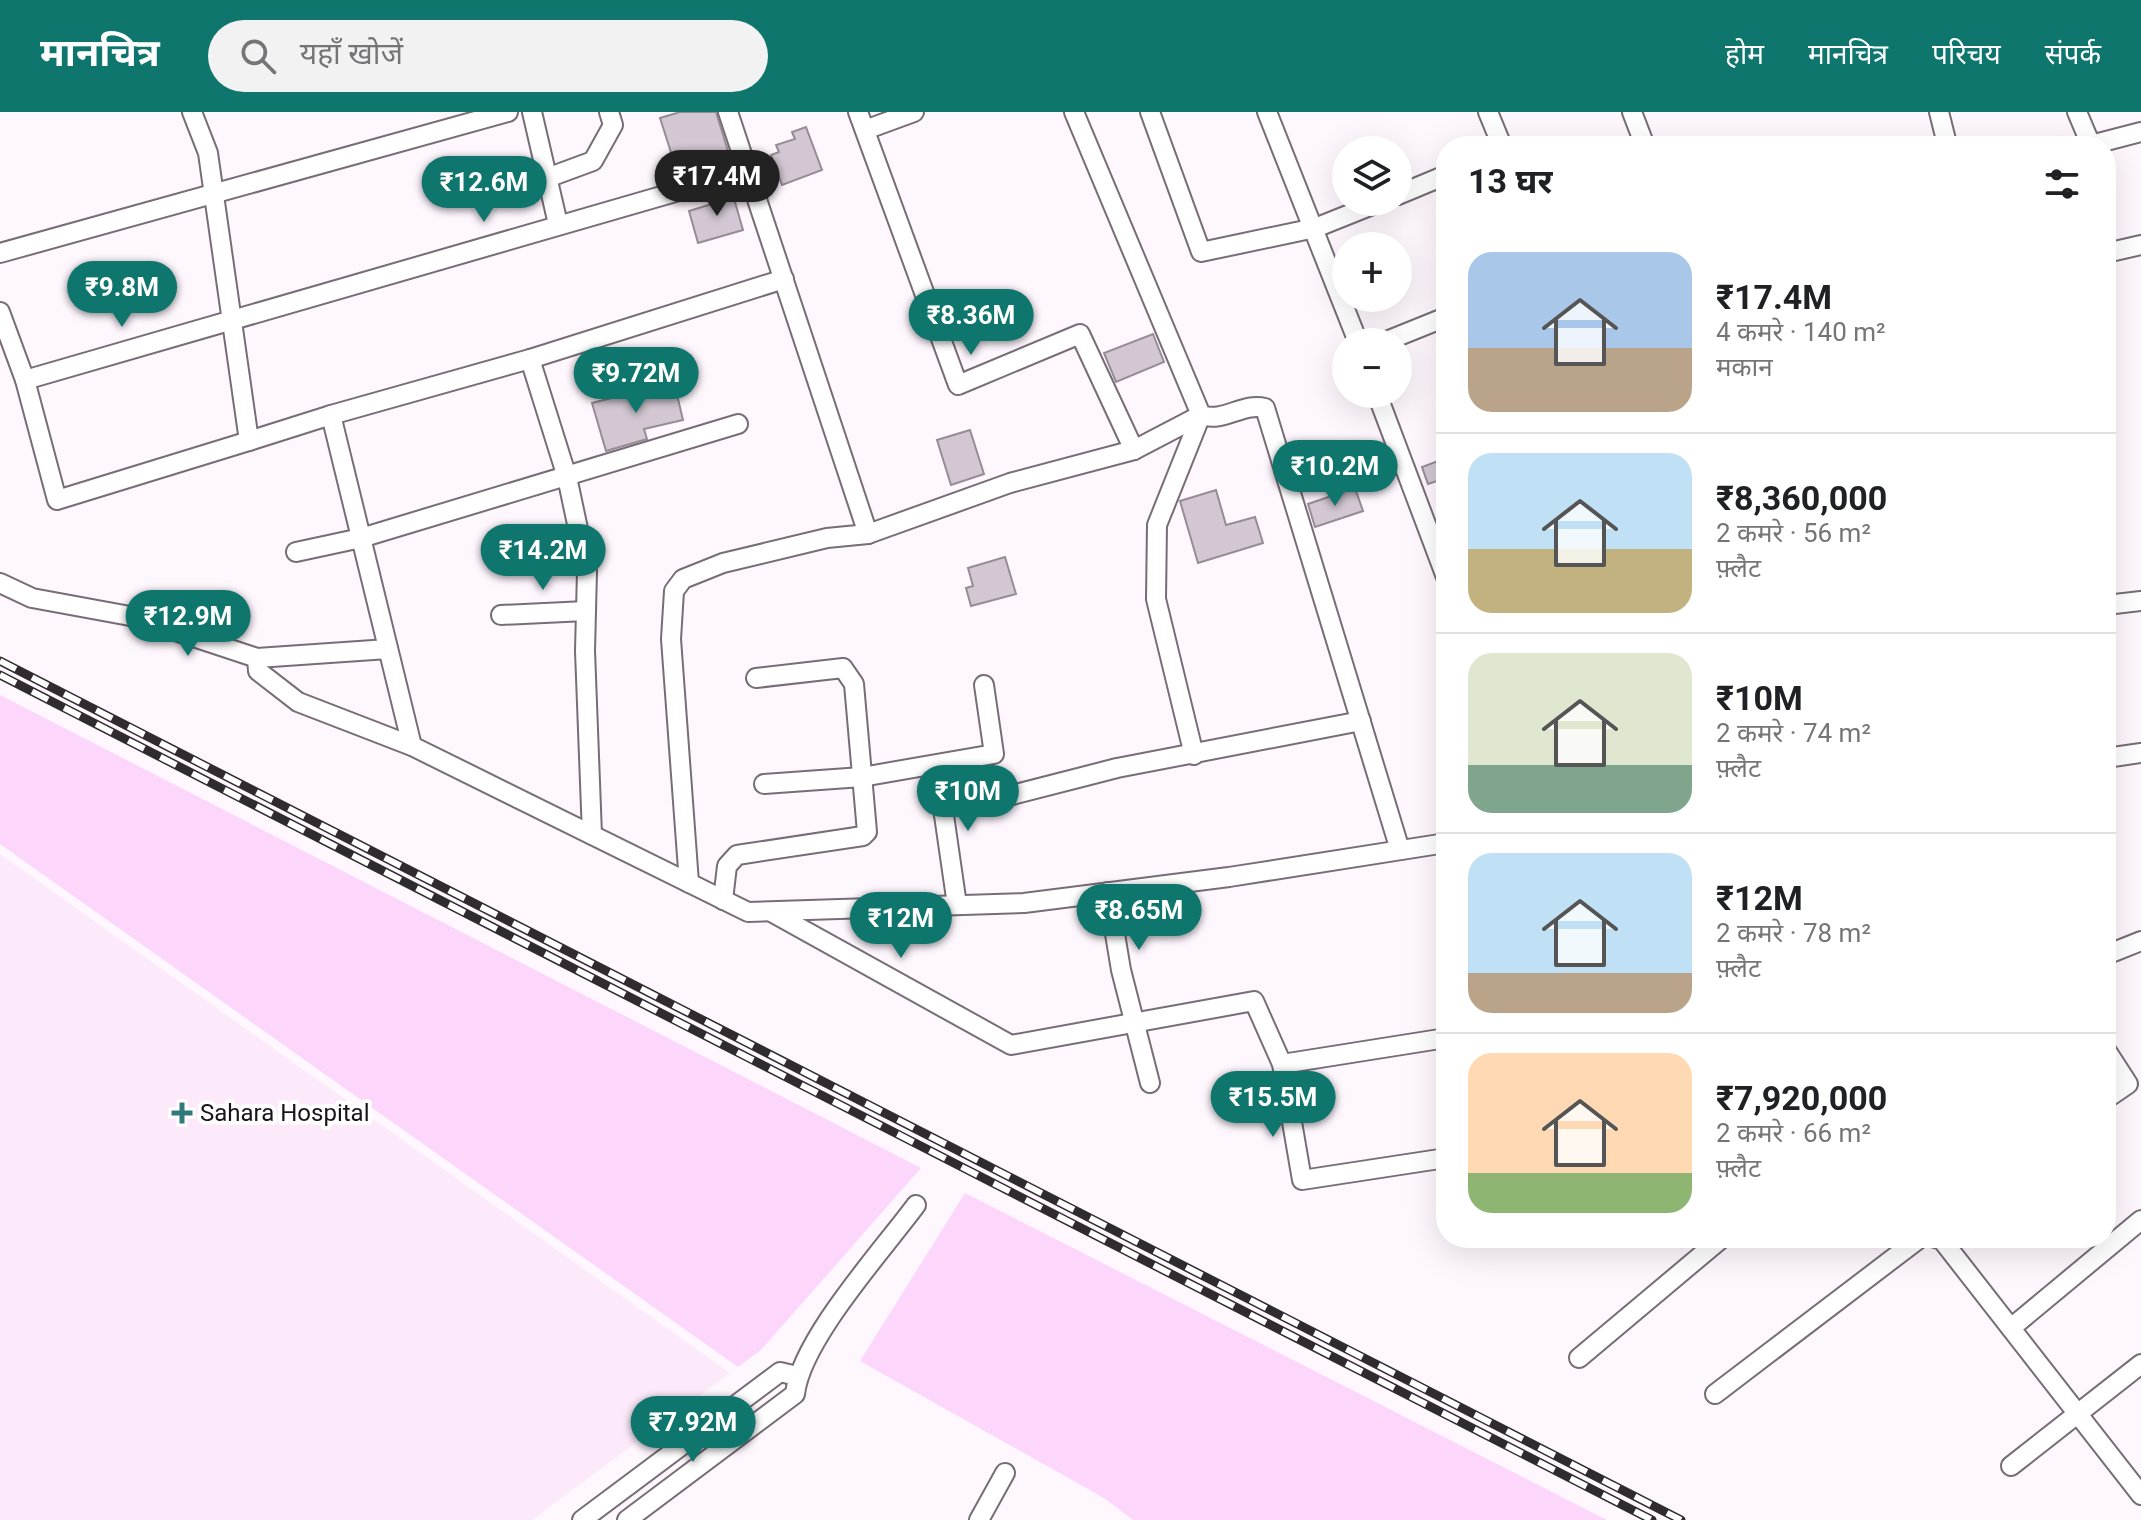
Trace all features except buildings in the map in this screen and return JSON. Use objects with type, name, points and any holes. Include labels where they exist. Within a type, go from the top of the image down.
[{"type":"street","points":[[192,112],[208,153],[249,441]]},
{"type":"street","points":[[0,253],[508,112]]},
{"type":"street","points":[[532,112],[558,224]]},
{"type":"street","points":[[547,178],[593,161],[613,125],[609,112]]},
{"type":"street","points":[[728,112],[868,534]]},
{"type":"street","points":[[858,112],[958,385],[1080,334],[1134,450]]},
{"type":"street","points":[[865,130],[914,112]]},
{"type":"street","points":[[1074,112],[1201,415],[1157,525],[1156,599],[1194,755]]},
{"type":"street","points":[[1150,112],[1201,252],[1315,228],[1345,216]]},
{"type":"street","points":[[1267,112],[1353,328]]},
{"type":"street","points":[[1488,112],[1498,136]]},
{"type":"street","points":[[1939,112],[1943,136]]},
{"type":"street","points":[[2077,112],[2085,136]]},
{"type":"street","points":[[1639,114],[1643,136]]},
{"type":"street","points":[[2116,139],[2141,132]]},
{"type":"street","points":[[25,380],[748,171]]},
{"type":"street","points":[[1412,189],[1436,179]]},
{"type":"street","points":[[2116,251],[2141,245]]},
{"type":"street","points":[[0,312],[25,380],[57,500],[331,415],[530,359],[784,279]]},
{"type":"street","points":[[1412,331],[1436,321]]},
{"type":"street","points":[[530,359],[567,477],[587,571],[592,835]]},
{"type":"street","points":[[689,883],[671,639],[674,591],[683,579],[723,563],[827,538],[868,534],[1010,483],[1134,450],[1201,415],[1217,418],[1258,406],[1265,408],[1400,850]]},
{"type":"street","points":[[1382,408],[1436,550]]},
{"type":"street","points":[[331,415],[412,746]]},
{"type":"street","points":[[296,552],[361,538],[738,424]]},
{"type":"street","points":[[0,583],[32,598],[130,616],[257,658],[388,649]]},
{"type":"street","points":[[2116,604],[2141,601]]},
{"type":"street","points":[[501,615],[586,611]]},
{"type":"street","points":[[257,658],[258,671],[298,702],[412,746],[748,912],[1024,903],[1436,845]]},
{"type":"street","points":[[723,900],[727,866],[737,855],[863,836],[867,832],[854,684],[843,668],[756,678]]},
{"type":"street","points":[[764,784],[862,777],[937,767],[994,754],[984,685]]},
{"type":"street","points":[[1012,795],[1117,768],[1361,721]]},
{"type":"street","points":[[2116,757],[2141,753]]},
{"type":"street","points":[[937,767],[957,905]]},
{"type":"street","points":[[1108,892],[1121,970],[1150,1083]]},
{"type":"street","points":[[770,911],[1011,1045],[1254,1001],[1282,1064],[1302,1180],[1436,1160]]},
{"type":"street","points":[[2116,951],[2141,941]]},
{"type":"street","points":[[1282,1064],[1436,1040]]},
{"type":"street","points":[[2116,1065],[2128,1084],[2116,1092]]},
{"type":"street","points":[[627,1520],[795,1394],[797,1376],[842,1302],[916,1205]]},
{"type":"street","points":[[2116,1241],[2141,1220]]},
{"type":"street","points":[[1579,1358],[1710,1248]]},
{"type":"street","points":[[1715,1394],[1907,1248]]},
{"type":"street","points":[[1948,1248],[2141,1495]]},
{"type":"street","points":[[2011,1328],[2107,1248]]},
{"type":"street","points":[[2011,1466],[2141,1364]]},
{"type":"street","points":[[582,1520],[780,1372],[797,1376]]},
{"type":"street","points":[[979,1520],[1005,1473]]},
{"type":"shaded area","points":[[0,695],[921,1168],[761,1350],[738,1367],[0,844]]},
{"type":"shaded area","name":"Sahara Hospital","points":[[0,854],[730,1373],[532,1520],[0,1520]]},
{"type":"shaded area","points":[[965,1193],[1607,1520],[1133,1520],[1104,1498],[860,1361]]},
{"type":"railway","points":[[0,661],[1681,1520]]},
{"type":"railway","points":[[0,675],[1652,1520]]},
{"type":"place","name":"Sahara Hospital","points":[[182,1113]]}]
